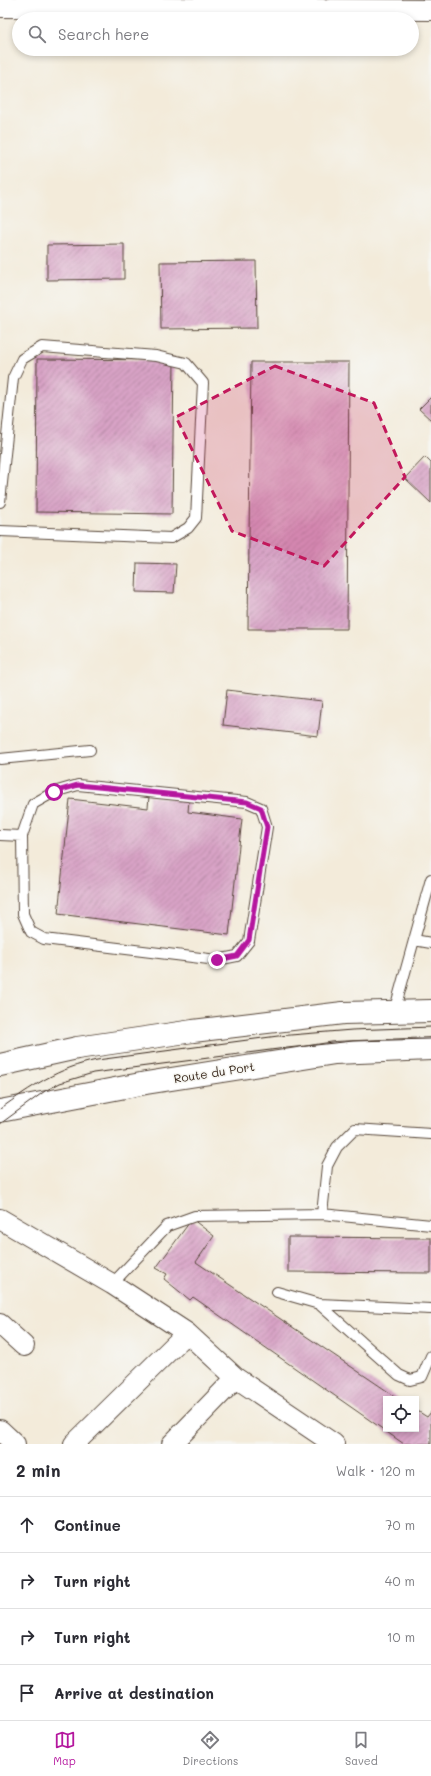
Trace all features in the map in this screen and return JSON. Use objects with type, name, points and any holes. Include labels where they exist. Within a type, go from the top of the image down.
[{"type":"main road","points":[[0,1065],[77,1048],[193,1031],[343,1013],[431,1011]]},
{"type":"main road","name":"Route du Port","points":[[0,1111],[146,1083],[335,1053],[431,1049]]},
{"type":"street","points":[[0,7],[431,10]]},
{"type":"street","points":[[0,1218],[112,1284],[187,1333],[236,1378],[334,1444]]},
{"type":"street","points":[[0,1324],[24,1346]]},
{"type":"street","points":[[74,1444],[187,1333]]},
{"type":"street","points":[[172,1444],[236,1378]]},
{"type":"street","points":[[0,1430],[15,1444]]},
{"type":"lane","points":[[0,502],[13,378],[22,359],[42,348],[156,356],[186,362],[203,383],[196,518],[188,528],[172,538],[0,531]]},
{"type":"lane","points":[[0,759],[90,750]]},
{"type":"lane","points":[[78,785],[247,802],[261,808],[267,827],[249,940],[237,956],[217,960],[44,939],[31,932],[23,914],[22,836],[33,804],[54,792],[78,785]]},
{"type":"lane","points":[[0,835],[22,836]]},
{"type":"lane","points":[[394,1012],[431,879]]},
{"type":"lane","points":[[414,940],[431,943]]},
{"type":"lane","points":[[322,1214],[327,1166],[337,1147],[356,1129],[431,1134]]},
{"type":"lane","points":[[112,1284],[167,1226],[195,1216],[322,1214],[431,1225]]},
{"type":"lane","points":[[277,1292],[319,1304],[431,1309]]},
{"type":"lane","points":[[319,1304],[398,1375],[410,1380],[422,1377],[431,1356]]},
{"type":"highlighted area","points":[[275,366],[374,403],[405,477],[324,566],[232,531],[176,417]]},
{"type":"building","points":[[124,244],[124,279],[47,280],[47,245]]},
{"type":"building","points":[[256,261],[257,328],[161,329],[160,262]]},
{"type":"building","points":[[37,359],[174,360],[172,514],[36,512]]},
{"type":"building","points":[[251,362],[349,362],[347,629],[248,629]]},
{"type":"building","points":[[431,397],[431,420],[419,409]]},
{"type":"building","points":[[425,457],[431,463],[431,503],[405,478]]},
{"type":"building","points":[[137,563],[176,564],[174,593],[136,592]]},
{"type":"building","points":[[227,690],[322,701],[318,736],[223,725]]},
{"type":"building","points":[[149,796],[189,800],[188,812],[242,819],[229,935],[58,914],[70,799],[148,808]]},
{"type":"building","points":[[192,1219],[214,1236],[196,1262],[395,1396],[383,1396],[383,1429],[193,1297],[190,1300],[164,1279],[167,1274],[156,1268]]},
{"type":"building","points":[[288,1237],[431,1238],[431,1273],[288,1272]]},
{"type":"building","points":[[419,1412],[427,1417],[431,1412],[431,1444],[404,1444],[387,1432],[419,1432]]},
{"type":"tram line","points":[[0,1109],[34,1085],[70,1068],[97,1060],[278,1036],[352,1030],[431,1027]]},
{"type":"tram line","points":[[0,1124],[45,1091],[60,1083],[93,1073],[278,1049],[353,1041],[431,1039]]},
{"type":"route","points":[[54,792],[78,785],[247,802],[261,808],[267,827],[249,940],[237,956],[217,960]]}]
